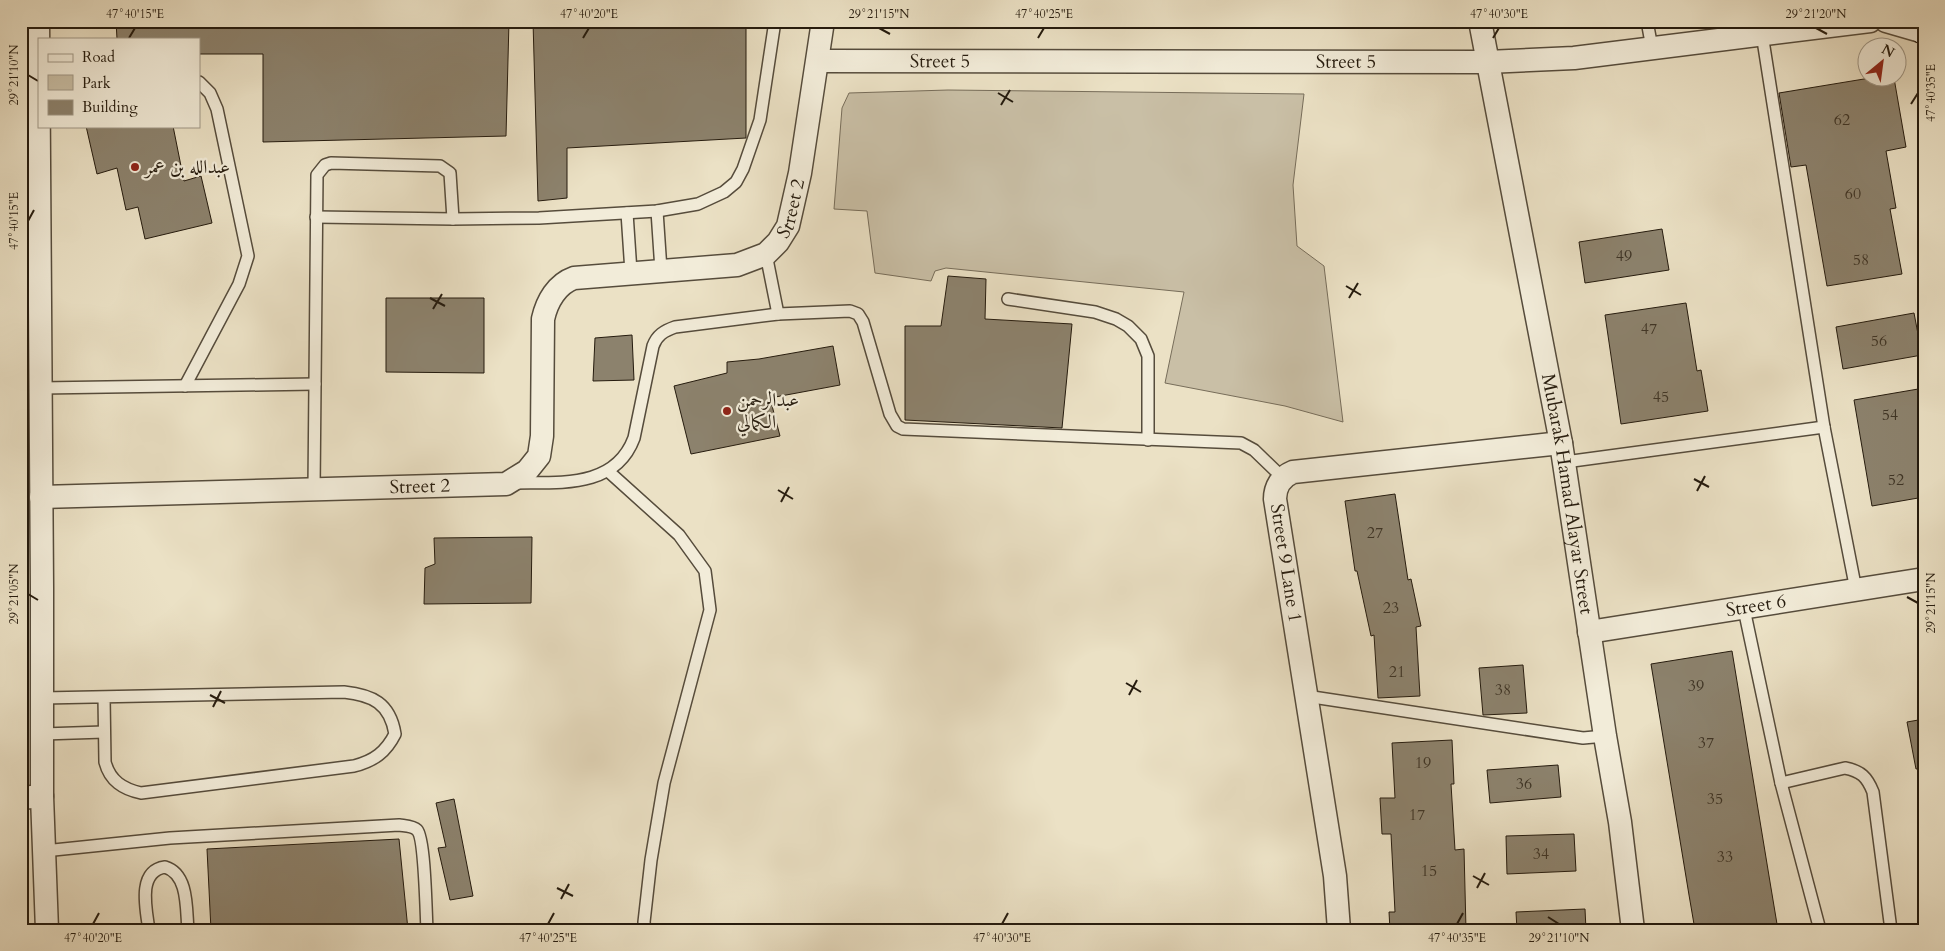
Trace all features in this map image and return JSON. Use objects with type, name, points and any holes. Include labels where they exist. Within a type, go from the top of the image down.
[{"type":"street","points":[[21,77],[38,77],[38,21]]},
{"type":"street","name":"Street 2","points":[[42,497],[506,484],[527,471],[539,456],[542,436],[543,319],[548,302],[560,285],[574,278],[737,265],[766,254],[778,242],[788,226],[800,173],[823,21]]},
{"type":"street","name":"Mubarak Hamad Alayar Street","points":[[1480,21],[1563,452],[1605,736],[1620,822],[1633,930]]},
{"type":"street","name":"Street 5","points":[[818,61],[1487,62],[1574,58],[1870,21]]},
{"type":"street","points":[[1886,21],[1924,31],[1922,21]]},
{"type":"street","points":[[38,128],[43,734],[32,797],[44,851],[47,930]]},
{"type":"street","name":"Street 9 Lane 1","points":[[1339,930],[1335,876],[1275,490],[1283,478],[1293,472],[1563,452]]},
{"type":"street","name":"Street 6","points":[[1589,632],[1744,609],[1924,579]]},
{"type":"lane","points":[[316,217],[539,218],[657,211],[698,204],[724,192],[736,182],[743,169],[760,120],[774,21]]},
{"type":"lane","points":[[1647,21],[1652,48]]},
{"type":"lane","points":[[1762,34],[1824,427],[1856,590]]},
{"type":"lane","points":[[186,386],[239,284],[248,256],[217,109],[210,93],[200,83]]},
{"type":"lane","points":[[314,489],[317,175],[325,165],[331,163],[440,166],[450,174],[452,181],[452,219]]},
{"type":"lane","points":[[657,211],[661,270]]},
{"type":"lane","points":[[627,213],[631,272]]},
{"type":"lane","points":[[766,254],[778,314]]},
{"type":"lane","points":[[1008,299],[1095,312],[1116,319],[1128,326],[1142,339],[1148,356],[1148,440]]},
{"type":"lane","points":[[506,484],[589,479],[608,471],[620,461],[632,443],[654,346],[665,331],[674,327],[778,314],[850,311],[858,314],[863,322],[890,414],[897,426],[903,429],[1241,443],[1254,450],[1283,478]]},
{"type":"lane","points":[[41,388],[315,384]]},
{"type":"lane","points":[[1563,452],[1824,427]]},
{"type":"lane","points":[[608,471],[679,534],[705,571],[710,610],[664,783],[651,860],[644,922],[645,930]]},
{"type":"lane","points":[[1744,609],[1781,783],[1820,930]]},
{"type":"lane","points":[[43,698],[344,692],[376,700],[389,712],[395,734],[390,745],[381,754],[369,762],[354,766],[141,792],[124,788],[107,772],[105,762],[104,697]]},
{"type":"lane","points":[[1306,696],[1583,738],[1605,736]]},
{"type":"lane","points":[[43,734],[104,732]]},
{"type":"lane","points":[[1781,783],[1845,768],[1855,770],[1868,780],[1873,792],[1891,930]]},
{"type":"lane","points":[[44,851],[170,838],[399,825],[410,826],[420,834],[423,854],[427,930]]},
{"type":"lane","points":[[148,930],[147,881],[154,870],[165,867],[176,872],[181,881],[188,930]]},
{"type":"green space","points":[[948,90],[1304,94],[1293,185],[1297,246],[1324,266],[1343,422],[1285,406],[1165,383],[1184,292],[946,268],[935,271],[931,281],[875,273],[867,211],[834,209],[842,108],[849,93]]},
{"type":"building","points":[[116,21],[509,21],[506,136],[263,142],[263,54],[200,54],[200,38],[117,38]]},
{"type":"building","points":[[533,21],[746,21],[746,138],[567,148],[567,198],[538,201]]},
{"type":"building","points":[[1858,80],[1858,88],[1896,88],[1906,147],[1886,151],[1896,208],[1890,209],[1902,274],[1827,286],[1806,165],[1791,167],[1779,93]]},
{"type":"building","points":[[86,128],[173,128],[184,181],[201,176],[212,223],[145,239],[138,207],[126,210],[117,168],[97,174]]},
{"type":"building","points":[[1662,229],[1669,270],[1585,283],[1579,242]]},
{"type":"building","points":[[948,276],[986,279],[985,319],[1072,324],[1062,428],[905,420],[905,326],[941,326]]},
{"type":"building","points":[[386,298],[484,298],[484,373],[386,372]]},
{"type":"building","points":[[1686,303],[1697,371],[1701,370],[1708,411],[1621,424],[1605,315]]},
{"type":"building","points":[[1914,313],[1922,355],[1843,369],[1836,327]]},
{"type":"building","points":[[632,335],[634,380],[593,381],[595,338]]},
{"type":"building","name":"عبدالرحمن الكمالي","points":[[833,346],[840,385],[770,398],[780,436],[691,454],[674,386],[727,373],[727,362],[759,359]]},
{"type":"building","points":[[1924,388],[1924,497],[1872,506],[1854,400]]},
{"type":"building","points":[[1395,494],[1408,580],[1411,579],[1421,626],[1416,627],[1420,696],[1378,698],[1374,635],[1371,636],[1357,571],[1355,571],[1345,501]]},
{"type":"building","points":[[532,537],[531,603],[424,604],[425,568],[435,564],[434,538]]},
{"type":"building","points":[[1732,651],[1778,930],[1695,930],[1689,895],[1651,664]]},
{"type":"building","points":[[1523,665],[1527,713],[1483,715],[1479,668]]},
{"type":"building","points":[[1924,719],[1924,768],[1916,769],[1907,722]]},
{"type":"building","points":[[1452,740],[1454,784],[1451,784],[1455,850],[1464,849],[1466,930],[1390,930],[1389,912],[1395,912],[1391,834],[1382,834],[1380,798],[1395,798],[1392,743]]},
{"type":"building","points":[[1558,765],[1561,797],[1490,803],[1487,770]]},
{"type":"building","points":[[454,799],[473,896],[450,900],[438,848],[446,847],[436,803]]},
{"type":"building","points":[[1574,834],[1576,871],[1507,874],[1506,836]]},
{"type":"building","points":[[399,839],[408,930],[211,930],[207,849]]},
{"type":"building","points":[[1585,909],[1586,930],[1517,930],[1516,912]]},
{"type":"place","name":"عبدالله بن عمر","points":[[135,167]]},
{"type":"place","name":"عبدالرحمن الكمالي","points":[[727,411]]}]
